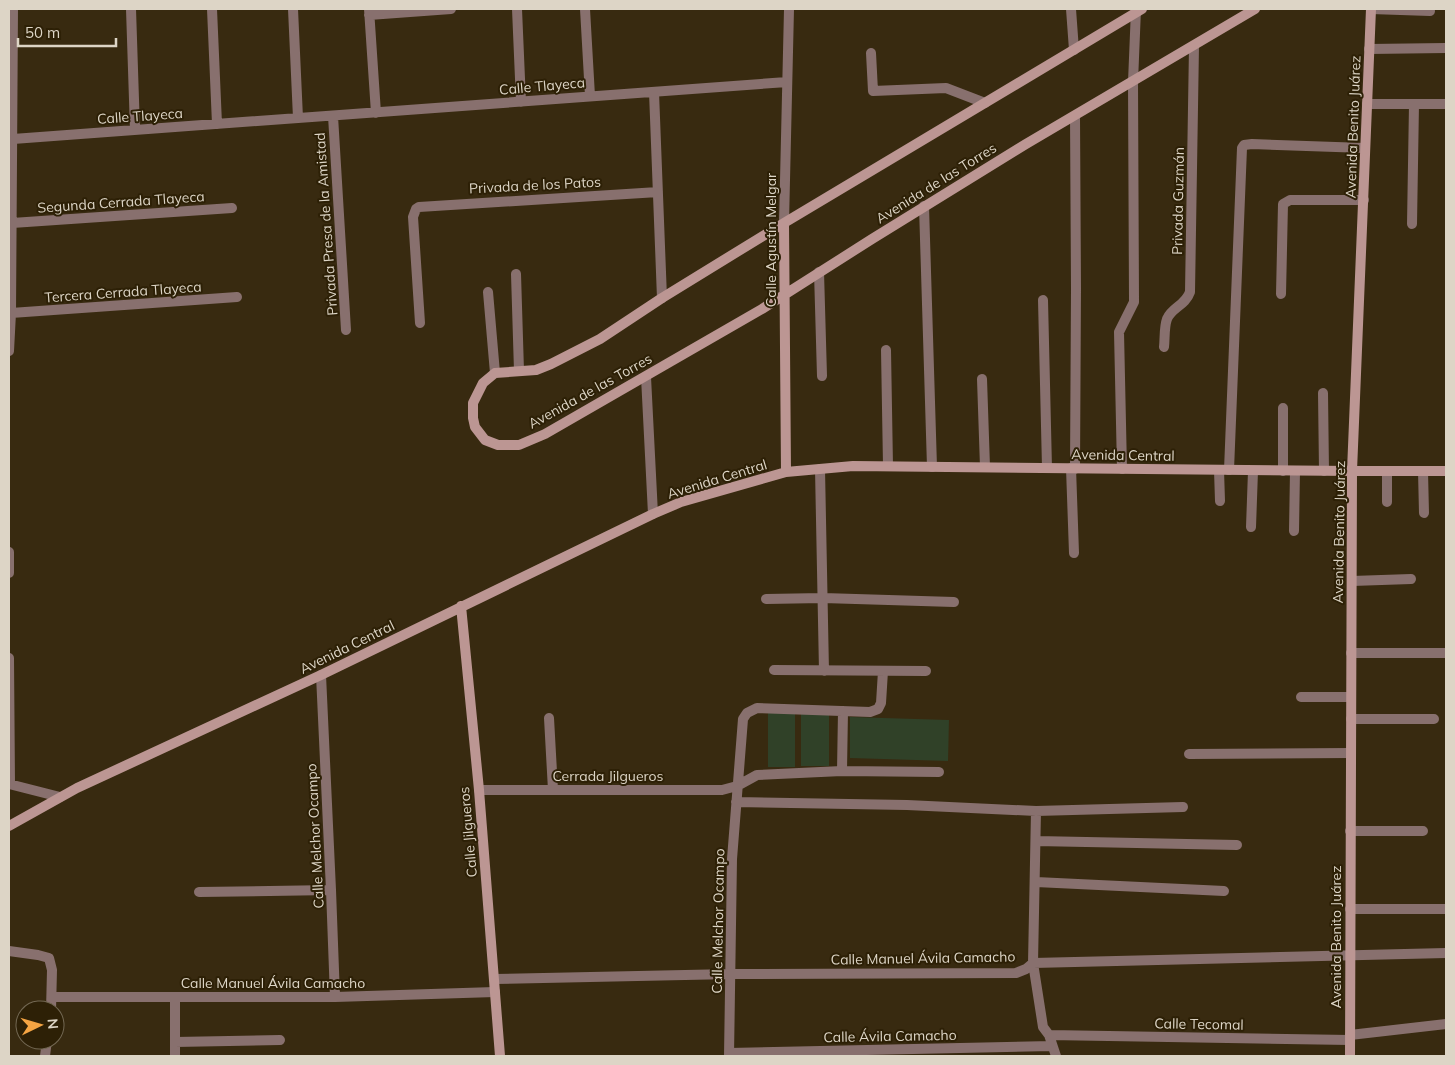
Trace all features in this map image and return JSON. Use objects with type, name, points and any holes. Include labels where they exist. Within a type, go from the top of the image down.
[{"type":"main road","name":"Avenida de las Torres","points":[[495,373],[483,383],[473,403],[475,428],[485,440],[498,445],[519,445],[545,434],[646,377],[784,294],[924,206],[1255,9]]},
{"type":"main road","name":"Avenida Benito Juárez","points":[[1350,1056],[1352,472],[1371,9]]},
{"type":"main road","points":[[495,373],[536,370],[600,338],[662,298],[1138,10]]},
{"type":"main road","name":"Calle Agustín Melgar","points":[[784,224],[786,472]]},
{"type":"main road","name":"Avenida Central","points":[[9,826],[95,779],[321,675],[653,514],[681,502],[786,472],[853,466],[1352,472],[1446,471]]},
{"type":"main road","name":"Calle Jilgueros","points":[[461,606],[479,790],[500,1056]]},
{"type":"street","points":[[9,352],[11,313],[13,9]]},
{"type":"street","points":[[131,9],[135,130]]},
{"type":"street","points":[[212,9],[217,124]]},
{"type":"street","points":[[293,9],[298,118]]},
{"type":"street","points":[[376,112],[369,12],[451,9]]},
{"type":"street","points":[[517,9],[521,102]]},
{"type":"street","points":[[585,9],[590,96]]},
{"type":"street","name":"Calle Agustín Melgar","points":[[784,224],[789,9]]},
{"type":"street","points":[[1071,9],[1074,50]]},
{"type":"street","points":[[1371,9],[1430,12]]},
{"type":"street","points":[[1122,470],[1119,332],[1134,302],[1133,82],[1138,10]]},
{"type":"street","name":"Privada Guzmán","points":[[1164,347],[1166,320],[1170,314],[1187,300],[1190,292],[1194,46]]},
{"type":"street","points":[[1369,50],[1446,48]]},
{"type":"street","points":[[872,53],[873,91],[946,88],[985,103]]},
{"type":"street","name":"Calle Tlayeca","points":[[13,139],[788,82]]},
{"type":"street","points":[[654,92],[662,298]]},
{"type":"street","points":[[1367,104],[1446,104]]},
{"type":"street","points":[[1412,224],[1414,104]]},
{"type":"street","name":"Privada Presa de la Amistad","points":[[332,116],[346,330]]},
{"type":"street","points":[[1074,553],[1075,116]]},
{"type":"street","points":[[1220,500],[1224,470],[1242,148],[1244,145],[1252,144],[1365,148]]},
{"type":"street","name":"Privada de los Patos","points":[[420,323],[413,216],[416,209],[424,206],[658,192]]},
{"type":"street","points":[[1281,294],[1283,204],[1290,200],[1364,200]]},
{"type":"street","points":[[924,206],[932,467]]},
{"type":"street","name":"Segunda Cerrada Tlayeca","points":[[12,223],[232,208]]},
{"type":"street","points":[[819,272],[822,376]]},
{"type":"street","points":[[516,274],[519,371]]},
{"type":"street","points":[[488,292],[495,373]]},
{"type":"street","name":"Tercera Cerrada Tlayeca","points":[[11,313],[237,297]]},
{"type":"street","points":[[1043,300],[1047,468]]},
{"type":"street","points":[[886,350],[888,466]]},
{"type":"street","points":[[646,377],[653,514]]},
{"type":"street","points":[[982,379],[986,468]]},
{"type":"street","points":[[1322,393],[1324,471]]},
{"type":"street","points":[[1283,408],[1283,471]]},
{"type":"street","points":[[820,469],[824,671]]},
{"type":"street","points":[[1251,527],[1253,470]]},
{"type":"street","points":[[1294,531],[1295,471]]},
{"type":"street","points":[[1387,471],[1387,502]]},
{"type":"street","points":[[1423,471],[1424,513]]},
{"type":"street","points":[[9,552],[9,573]]},
{"type":"street","points":[[1352,581],[1411,579]]},
{"type":"street","points":[[766,599],[823,598],[954,602]]},
{"type":"street","points":[[1351,653],[1446,653]]},
{"type":"street","points":[[9,658],[9,784],[60,797]]},
{"type":"street","points":[[774,670],[926,671]]},
{"type":"street","points":[[842,771],[843,711],[870,712],[878,709],[881,703],[883,671]]},
{"type":"street","name":"Calle Melchor Ocampo","points":[[321,675],[334,997]]},
{"type":"street","points":[[1301,697],[1351,697]]},
{"type":"street","name":"Calle Melchor Ocampo","points":[[729,1055],[732,974],[732,859],[743,719],[747,713],[756,708],[843,711]]},
{"type":"street","points":[[549,718],[553,790]]},
{"type":"street","points":[[1351,719],[1434,719]]},
{"type":"street","points":[[1189,754],[1351,753]]},
{"type":"street","name":"Cerrada Jilgueros","points":[[479,790],[722,790],[737,786],[757,775],[842,771],[938,772]]},
{"type":"street","points":[[736,802],[907,805],[1036,812],[1183,807]]},
{"type":"street","points":[[1036,812],[1033,962],[1043,1027],[1056,1056]]},
{"type":"street","points":[[1350,831],[1423,831]]},
{"type":"street","points":[[1036,841],[1237,845]]},
{"type":"street","points":[[1036,882],[1224,891]]},
{"type":"street","points":[[199,892],[331,890]]},
{"type":"street","points":[[1350,909],[1446,909]]},
{"type":"street","points":[[9,951],[49,958],[52,970],[52,1000]]},
{"type":"street","name":"Calle Manuel Ávila Camacho","points":[[494,980],[732,974],[1016,973],[1026,969],[1033,962],[1446,953]]},
{"type":"street","name":"Calle Manuel Ávila Camacho","points":[[52,997],[334,997],[495,992]]},
{"type":"street","points":[[175,997],[175,1056]]},
{"type":"street","name":"Calle Tecomal","points":[[1048,1035],[1350,1037],[1446,1024]]},
{"type":"street","points":[[175,1042],[280,1040]]},
{"type":"street","name":"Calle Ávila Camacho","points":[[729,1055],[1052,1046]]},
{"type":"green space","points":[[768,712],[795,712],[795,767],[768,767]]},
{"type":"green space","points":[[801,714],[829,714],[829,766],[801,766]]},
{"type":"green space","points":[[850,717],[949,720],[948,761],[850,758]]}]
